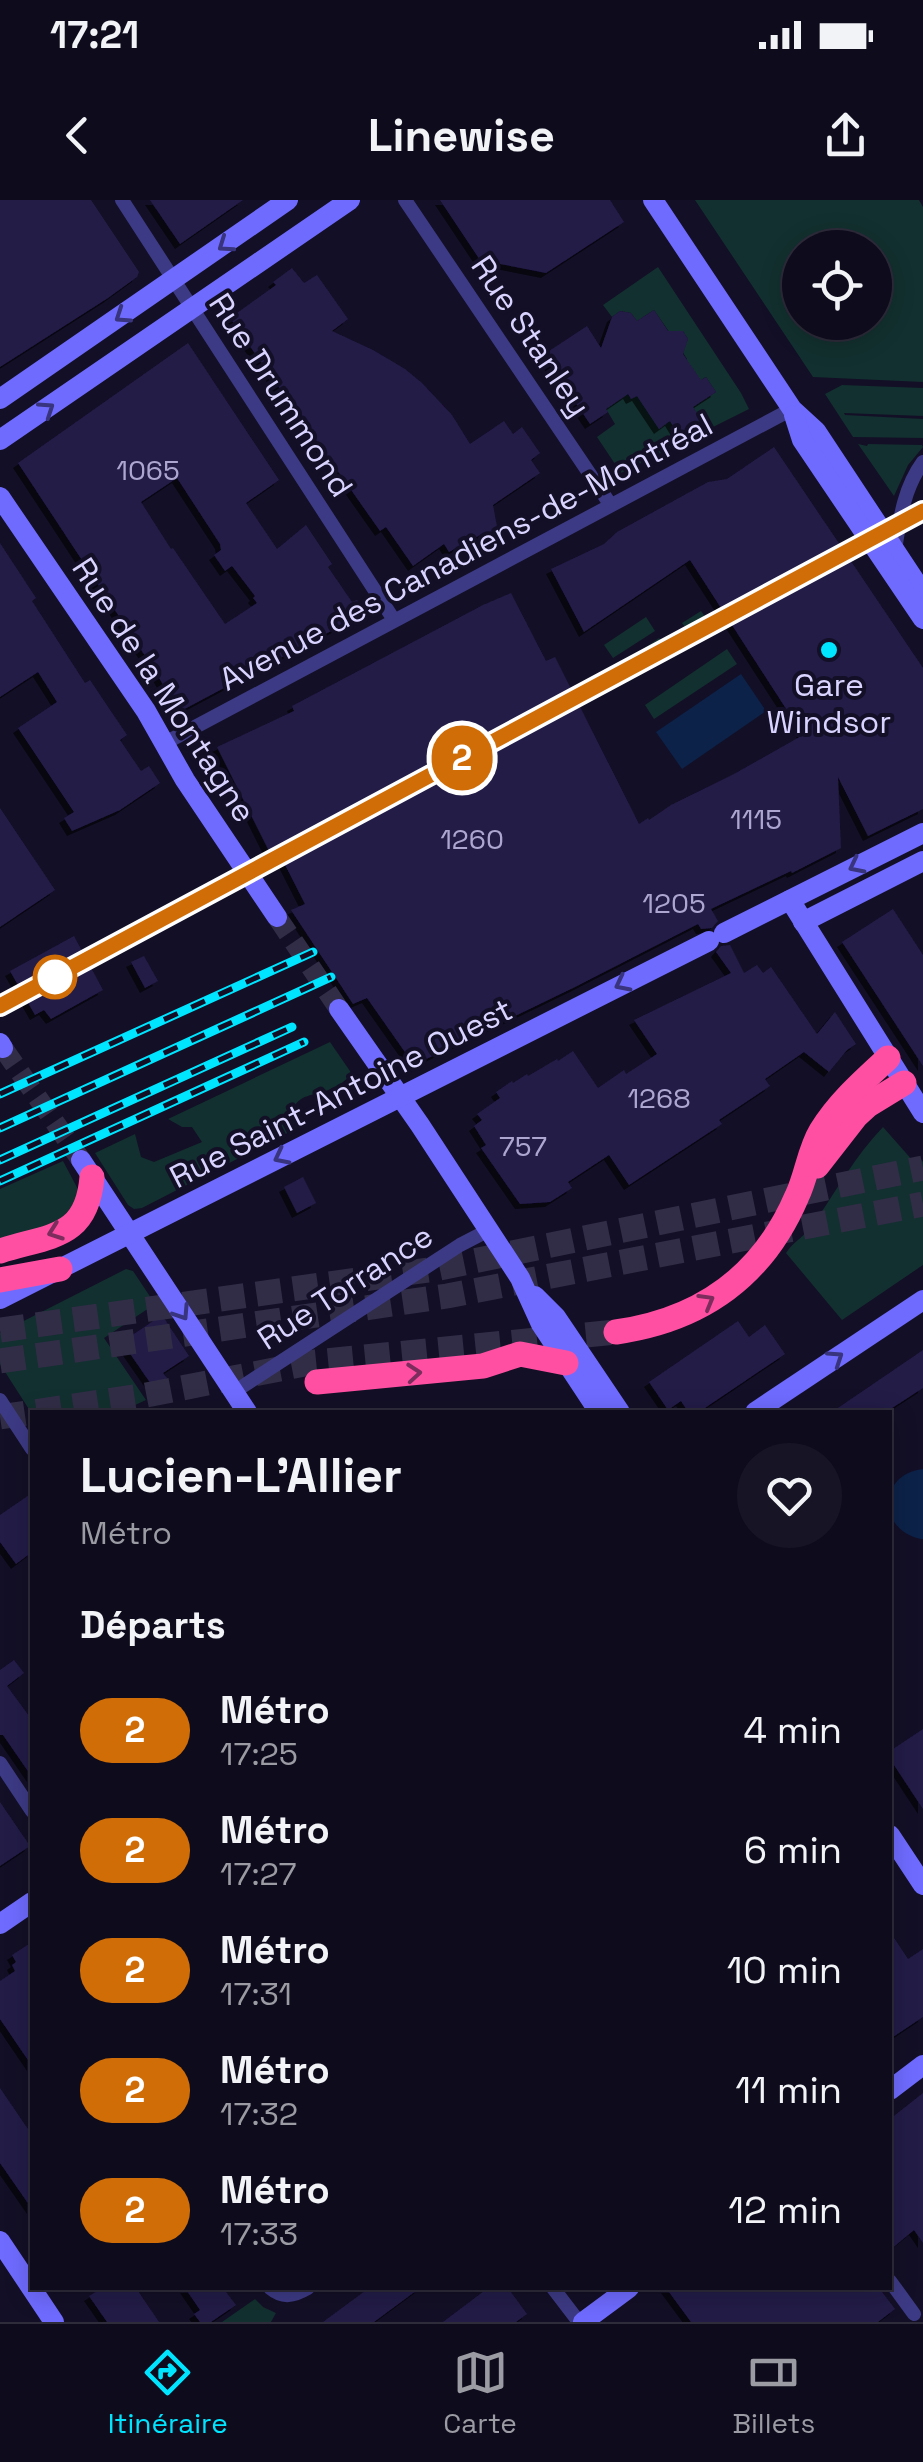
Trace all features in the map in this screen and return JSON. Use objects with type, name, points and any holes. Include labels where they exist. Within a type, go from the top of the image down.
[{"type":"highway","points":[[800,1191],[815,1141],[827,1121],[888,1058]]},
{"type":"highway","points":[[616,1332],[676,1317],[733,1285],[768,1248],[800,1191],[856,1116],[904,1083]]},
{"type":"highway","points":[[0,1251],[63,1231],[76,1223],[88,1206],[86,1168]]},
{"type":"highway","points":[[0,1280],[60,1269]]},
{"type":"highway","points":[[316,1382],[483,1366],[520,1354],[566,1363]]},
{"type":"main road","points":[[0,398],[288,200]]},
{"type":"main road","points":[[0,440],[350,200]]},
{"type":"main road","points":[[653,200],[792,409],[816,432],[923,593]]},
{"type":"main road","points":[[792,409],[802,440],[923,619]]},
{"type":"main road","name":"Rue de la Montagne","points":[[0,498],[125,679],[277,917]]},
{"type":"main road","name":"Rue Saint-Antoine Ouest","points":[[0,1299],[923,832]]},
{"type":"main road","points":[[803,922],[923,861]]},
{"type":"main road","points":[[790,900],[923,1113]]},
{"type":"main road","points":[[339,1009],[526,1288],[541,1324],[598,1410]]},
{"type":"main road","points":[[86,1168],[246,1410]]},
{"type":"main road","points":[[526,1288],[556,1316],[619,1410]]},
{"type":"main road","points":[[759,1410],[923,1300]]},
{"type":"main road","points":[[892,1839],[923,1885]]},
{"type":"main road","points":[[0,1924],[30,1903]]},
{"type":"main road","points":[[892,2088],[923,2064]]},
{"type":"main road","points":[[0,2241],[30,2286]]},
{"type":"main road","points":[[33,2290],[54,2322]]},
{"type":"main road","points":[[581,2322],[626,2290]]},
{"type":"street","name":"Rue Drummond","points":[[122,200],[394,620]]},
{"type":"street","name":"Rue Stanley","points":[[405,200],[610,504]]},
{"type":"street","name":"Avenue des Canadiens-de-Montréal","points":[[165,743],[792,409]]},
{"type":"street","points":[[895,551],[904,499],[923,462]]},
{"type":"street","name":"Rue Torrance","points":[[234,1392],[488,1230]]},
{"type":"street","points":[[0,1400],[30,1446]]},
{"type":"street","points":[[0,1764],[30,1809]]},
{"type":"street","points":[[892,2284],[913,2314]]},
{"type":"street","points":[[273,2290],[288,2296],[303,2290]]},
{"type":"street","points":[[555,2290],[581,2322]]},
{"type":"green space","points":[[695,200],[919,200],[923,207],[923,382],[813,377],[788,340],[892,340],[892,230],[782,230],[782,330]]},
{"type":"green space","points":[[658,267],[749,409],[621,473],[597,437],[615,424],[606,409],[624,390],[631,399],[637,396],[659,428],[670,421],[700,419],[693,407],[716,392],[706,377],[693,385],[680,364],[687,359],[682,351],[688,339],[683,331],[670,333],[654,310],[637,321],[631,313],[620,311],[612,317],[603,305]]},
{"type":"green space","points":[[842,385],[923,388],[923,416],[844,413],[923,419],[923,438],[853,437],[825,394]]},
{"type":"green space","points":[[858,444],[923,447],[908,465],[894,496]]},
{"type":"green space","points":[[701,611],[711,625],[693,638],[682,623]]},
{"type":"green space","points":[[646,617],[655,631],[613,658],[604,645]]},
{"type":"green space","points":[[659,638],[669,652],[628,682],[617,667]]},
{"type":"green space","points":[[727,649],[737,664],[654,719],[645,705]]},
{"type":"green space","points":[[330,1042],[352,1074],[334,1087],[298,1102],[291,1113],[297,1128],[142,1208],[128,1205],[95,1153],[135,1134],[141,1157],[154,1162],[202,1142],[192,1127],[182,1127],[168,1119]]},
{"type":"green space","points":[[883,1127],[913,1161],[920,1158],[923,1162],[923,1265],[842,1320],[786,1253],[813,1225]]},
{"type":"green space","points":[[63,1161],[81,1195],[59,1222],[0,1240],[0,1189]]},
{"type":"green space","points":[[126,1269],[133,1271],[155,1304],[104,1338],[146,1400],[124,1410],[30,1411],[0,1364],[0,1333]]},
{"type":"green space","points":[[255,2299],[276,2313],[271,2322],[222,2322]]},
{"type":"water","points":[[741,674],[766,711],[682,769],[656,732]]},
{"type":"water","points":[[923,1469],[923,1539],[907,1534],[892,1518],[892,1490],[908,1473]]},
{"type":"building","points":[[0,200],[91,200],[139,272],[108,298],[0,367]]},
{"type":"building","points":[[150,200],[243,200],[180,244]]},
{"type":"building","points":[[440,200],[610,200],[624,222],[546,273],[480,260]]},
{"type":"building","points":[[292,268],[304,283],[317,275],[348,319],[332,331],[405,369],[452,415],[470,444],[504,421],[513,434],[522,427],[540,453],[531,460],[540,473],[493,505],[498,532],[487,541],[482,534],[449,552],[444,544],[413,566],[386,527],[380,531],[230,318],[276,285],[273,282]]},
{"type":"building","points":[[654,310],[668,331],[683,331],[688,339],[683,354],[701,380],[706,377],[716,392],[693,407],[701,419],[678,434],[670,421],[659,429],[637,396],[631,399],[628,394],[590,424],[543,355],[587,326],[601,348],[612,317],[620,311],[631,313],[637,321]]},
{"type":"building","points":[[188,343],[279,480],[246,503],[277,549],[306,525],[332,564],[328,567],[352,602],[357,600],[365,613],[179,712],[18,463]],"holes":[[[177,478],[221,550],[214,555],[225,571],[232,566],[257,603],[225,624],[141,502]]]},
{"type":"building","points":[[774,447],[923,668],[923,809],[868,836],[838,777],[841,848],[711,909],[718,921],[712,928],[701,929],[698,924],[414,1065],[367,998],[353,1004],[291,910],[305,904],[279,853],[272,857],[217,747],[294,711],[292,706],[511,593],[546,661],[555,657],[639,824],[649,820],[803,735],[690,560],[584,632],[551,569],[604,544],[617,532],[708,482],[727,479]]},
{"type":"building","points":[[0,543],[85,683],[90,680],[127,735],[120,740],[141,771],[149,766],[160,783],[120,810],[72,831],[64,818],[74,812],[18,728],[57,702],[38,672],[0,697]]},
{"type":"building","points":[[0,808],[55,890],[0,927]]},
{"type":"building","points":[[893,909],[923,955],[923,1066],[842,942]]},
{"type":"building","points":[[74,936],[103,990],[51,1019],[44,1010],[35,1015],[10,971]]},
{"type":"building","points":[[730,945],[744,973],[757,965],[763,973],[771,967],[817,1034],[835,1012],[856,1044],[829,1072],[804,1052],[765,1079],[770,1086],[719,1120],[722,1124],[629,1185],[609,1155],[568,1182],[572,1188],[550,1202],[520,1204],[481,1148],[486,1145],[474,1126],[482,1120],[477,1114],[500,1098],[496,1092],[512,1081],[573,1051],[598,1088],[657,1054],[634,1020],[731,973],[716,952],[721,946]]},
{"type":"building","points":[[144,956],[158,981],[145,988],[131,962]]},
{"type":"building","points":[[303,1177],[316,1203],[297,1213],[284,1187]]},
{"type":"building","points":[[162,1315],[189,1356],[163,1373],[167,1378],[153,1387],[122,1342]]},
{"type":"building","points":[[738,1321],[749,1337],[765,1325],[785,1354],[702,1410],[687,1410],[681,1401],[668,1410],[649,1382]]},
{"type":"building","points":[[923,1350],[923,1388],[889,1410],[835,1410]]},
{"type":"building","points":[[30,1494],[30,1554],[16,1564],[0,1542],[0,1515]]},
{"type":"building","points":[[14,1660],[24,1673],[7,1686],[30,1717],[30,1774],[0,1735],[0,1670]]},
{"type":"building","points":[[923,1729],[923,1809],[892,1762],[892,1750]]},
{"type":"building","points":[[0,1802],[30,1846],[0,1866]]},
{"type":"building","points":[[892,1935],[908,1959],[923,1949],[923,2017],[892,2038]]},
{"type":"building","points":[[30,1943],[30,2063],[0,2019],[0,1981],[15,1971],[12,1955]]},
{"type":"building","points":[[0,2088],[30,2132],[30,2206],[0,2163]]},
{"type":"building","points":[[923,2093],[923,2243],[914,2230],[892,2248],[892,2117]]},
{"type":"building","points":[[99,2290],[137,2290],[159,2322],[107,2322],[89,2296]]},
{"type":"building","points":[[186,2290],[225,2290],[236,2305],[211,2322],[200,2322],[194,2314],[200,2310]]},
{"type":"building","points":[[366,2290],[417,2290],[374,2322],[323,2322]]},
{"type":"building","points":[[485,2290],[509,2290],[527,2314],[516,2322],[443,2322]]},
{"type":"building","points":[[667,2290],[881,2290],[895,2309],[878,2322],[691,2322]]},
{"type":"tunnel","points":[[277,917],[339,1009]]},
{"type":"tunnel","points":[[3,1048],[81,1160]]},
{"type":"tunnel","points":[[0,1330],[435,1269],[923,1168]]},
{"type":"tunnel","points":[[0,1361],[447,1296],[923,1204]]},
{"type":"tunnel","points":[[47,1410],[315,1362],[616,1332]]},
{"type":"tunnel","points":[[0,1417],[30,1413]]},
{"type":"railway","points":[[0,1094],[313,952]]},
{"type":"railway","points":[[0,1128],[331,977]]},
{"type":"railway","points":[[0,1160],[292,1027]]},
{"type":"railway","points":[[0,1181],[304,1042]]},
{"type":"metro line","name":"2","points":[[0,1006],[923,511]]},
{"type":"place","name":"Gare Windsor","points":[[829,650]]}]
